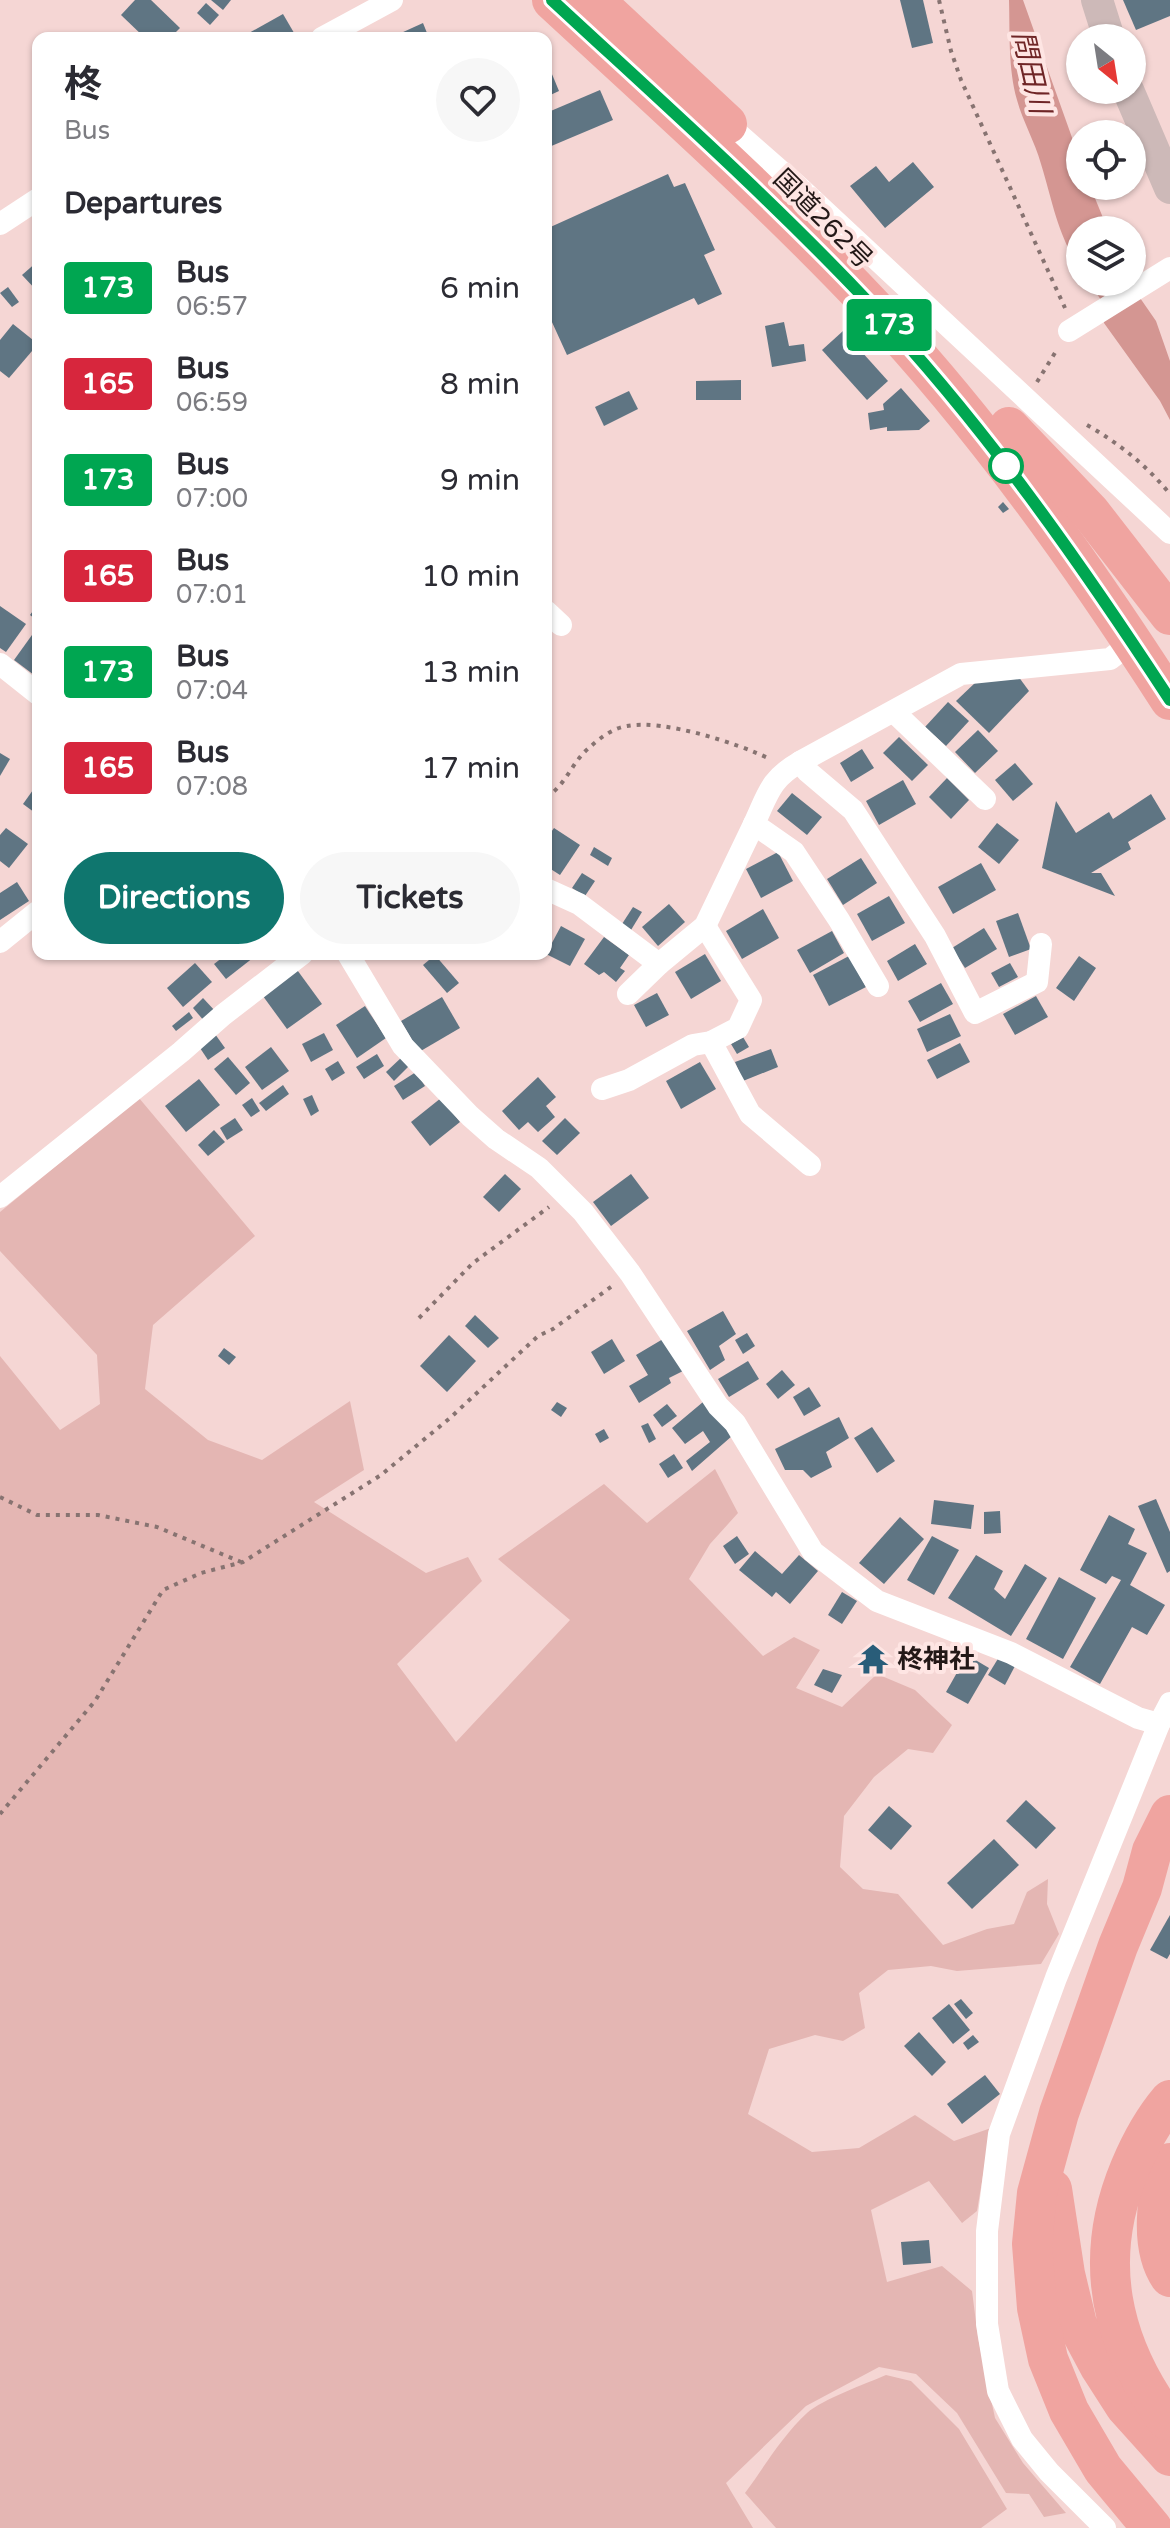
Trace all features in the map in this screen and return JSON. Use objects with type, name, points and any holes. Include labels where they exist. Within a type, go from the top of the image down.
[{"type":"highway","name":"国道262号","points":[[552,0],[785,216],[873,306],[945,388],[993,449],[1061,541],[1170,700]]},
{"type":"highway","name":"国道262号","points":[[594,0],[726,123],[869,265],[952,357],[1068,505],[1170,654]]},
{"type":"highway","points":[[1009,427],[1090,512],[1170,615]]},
{"type":"highway","points":[[1152,2528],[1103,2469],[1069,2411],[1048,2359],[1037,2308],[1032,2244],[1037,2193],[1059,2113],[1118,1946],[1156,1881],[1152,1851],[1170,1815]]},
{"type":"highway","points":[[1170,2100],[1139,2144],[1120,2190],[1111,2227],[1109,2263],[1112,2299],[1128,2355],[1148,2393],[1170,2424]]},
{"type":"highway","points":[[1059,2113],[1051,2180],[1065,2274],[1077,2324],[1125,2406],[1170,2456]]},
{"type":"highway","points":[[1170,2163],[1162,2179],[1156,2226],[1165,2269],[1170,2277]]},
{"type":"street","points":[[333,32],[392,0]]},
{"type":"street","points":[[1097,0],[1105,24]]},
{"type":"street","points":[[1134,104],[1170,188]]},
{"type":"street","points":[[726,123],[799,187],[1170,533]]},
{"type":"street","points":[[0,224],[32,203]]},
{"type":"street","points":[[1073,329],[1170,268]]},
{"type":"street","points":[[628,994],[705,926],[772,784],[791,767],[961,674],[1110,659],[1132,642]]},
{"type":"street","points":[[0,664],[32,689]]},
{"type":"street","points":[[894,712],[985,799]]},
{"type":"street","points":[[791,767],[807,771],[853,810],[935,936],[975,1013],[1037,982],[1041,944]]},
{"type":"street","points":[[754,824],[794,852],[878,986]]},
{"type":"street","points":[[552,892],[579,904],[659,964]]},
{"type":"street","points":[[0,942],[32,916]]},
{"type":"street","points":[[602,1089],[629,1080],[693,1045],[711,1042],[738,1028],[751,1000],[705,926]]},
{"type":"street","points":[[0,1197],[294,960]]},
{"type":"street","points":[[352,960],[403,1046],[470,1116],[496,1139],[539,1168],[583,1212],[630,1273],[718,1406],[735,1423],[813,1552],[877,1601],[1011,1653],[1138,1718],[1159,1724]]},
{"type":"street","points":[[711,1042],[750,1114],[810,1165]]},
{"type":"street","points":[[1105,2528],[1049,2472],[1022,2439],[998,2391],[987,2324],[987,2231],[999,2134],[1056,1978],[1170,1703]]},
{"type":"path","points":[[939,0],[961,80],[1073,329],[1034,387]]},
{"type":"path","points":[[1079,420],[1119,444],[1150,470],[1170,494]]},
{"type":"path","points":[[552,793],[587,748],[611,732],[627,726],[652,726],[715,739],[791,767]]},
{"type":"path","points":[[419,1318],[473,1263],[558,1201],[564,1191]]},
{"type":"path","points":[[0,1814],[95,1701],[163,1590],[201,1573],[244,1563],[381,1475],[450,1418],[538,1336],[553,1329],[630,1273]]},
{"type":"path","points":[[0,1497],[37,1515],[98,1515],[157,1527],[244,1563]]},
{"type":"shaded area","points":[[139,1098],[255,1236],[153,1325],[145,1389],[208,1440],[262,1460],[350,1401],[364,1470],[314,1502],[426,1573],[468,1557],[482,1581],[397,1664],[456,1742],[570,1620],[498,1559],[604,1484],[647,1523],[715,1469],[738,1513],[710,1544],[689,1579],[763,1656],[794,1637],[820,1650],[796,1688],[842,1707],[877,1674],[915,1690],[952,1725],[933,1753],[908,1749],[874,1777],[844,1816],[840,1867],[863,1889],[898,1894],[943,1945],[987,1929],[1014,1924],[1027,1892],[1048,1879],[1047,1904],[1059,1934],[1041,1964],[957,1971],[931,1966],[888,1970],[859,1993],[865,2028],[843,2041],[815,2035],[769,2049],[748,2114],[812,2152],[859,2148],[915,2115],[954,2141],[991,2128],[977,2211],[962,2223],[929,2181],[871,2210],[887,2282],[942,2266],[972,2291],[978,2338],[995,2418],[1023,2463],[1066,2513],[1044,2517],[1029,2494],[1006,2493],[957,2413],[916,2374],[879,2367],[806,2406],[726,2483],[753,2528],[0,2528],[0,1356],[60,1430],[100,1404],[97,1355],[0,1251],[0,1212]]},
{"type":"shaded area","points":[[886,2375],[911,2381],[959,2429],[1007,2509],[981,2528],[776,2528],[745,2493],[774,2452],[798,2422],[814,2408]]},
{"type":"water","name":"問田川","points":[[1009,0],[1023,0],[1066,121],[1066,200],[1096,200],[1102,216],[1066,216],[1066,242],[1017,100],[1011,63]]},
{"type":"water","points":[[1098,296],[1139,296],[1156,321],[1170,361],[1170,420],[1160,401],[1104,323]]},
{"type":"building","points":[[135,0],[151,0],[180,28],[176,32],[139,32],[121,15]]},
{"type":"building","points":[[211,0],[231,0],[223,10]]},
{"type":"building","points":[[900,0],[923,0],[933,43],[912,48]]},
{"type":"building","points":[[1123,0],[1170,0],[1170,16],[1146,26],[1133,24]]},
{"type":"building","points":[[206,3],[219,15],[210,25],[197,13]]},
{"type":"building","points":[[283,14],[294,32],[251,32]]},
{"type":"building","points":[[423,23],[427,32],[403,32]]},
{"type":"building","points":[[552,74],[559,91],[552,94]]},
{"type":"building","points":[[600,90],[613,120],[552,146],[552,110]]},
{"type":"building","points":[[913,162],[934,187],[885,228],[850,186],[876,166],[889,182]]},
{"type":"building","points":[[668,174],[674,187],[685,183],[715,250],[704,255],[722,294],[698,305],[694,298],[567,355],[552,322],[552,226]]},
{"type":"building","points":[[32,266],[32,286],[22,275]]},
{"type":"building","points":[[8,287],[19,302],[12,307],[0,293]]},
{"type":"building","points":[[784,322],[789,346],[804,344],[806,361],[772,367],[765,326]]},
{"type":"building","points":[[13,324],[32,339],[32,351],[9,378],[0,371],[0,340]]},
{"type":"building","points":[[843,331],[888,381],[867,400],[822,350]]},
{"type":"building","points":[[741,380],[741,400],[696,400],[696,381]]},
{"type":"building","points":[[901,388],[930,421],[919,430],[887,431],[887,427],[870,430],[868,413],[884,410],[883,404]]},
{"type":"building","points":[[629,391],[638,409],[604,426],[595,407]]},
{"type":"building","points":[[1003,502],[1009,509],[1003,513],[998,507]]},
{"type":"building","points":[[0,606],[26,624],[6,652],[0,648]]},
{"type":"building","points":[[32,635],[32,674],[14,660]]},
{"type":"building","points":[[1018,676],[1029,691],[989,733],[956,701],[977,681]]},
{"type":"building","points":[[948,702],[969,721],[946,746],[925,727]]},
{"type":"building","points":[[978,730],[998,751],[975,773],[955,752]]},
{"type":"building","points":[[899,737],[928,765],[912,781],[883,753]]},
{"type":"building","points":[[862,749],[874,768],[851,782],[840,763]]},
{"type":"building","points":[[0,753],[10,759],[0,776]]},
{"type":"building","points":[[1015,763],[1033,784],[1013,801],[995,780]]},
{"type":"building","points":[[947,778],[969,800],[951,819],[929,797]]},
{"type":"building","points":[[903,780],[916,804],[879,825],[866,801]]},
{"type":"building","points":[[32,791],[32,811],[23,804]]},
{"type":"building","points":[[792,793],[822,817],[807,835],[777,811]]},
{"type":"building","points":[[1151,794],[1166,819],[1128,842],[1131,849],[1091,873],[1101,873],[1115,896],[1042,868],[1056,801],[1076,833],[1109,812],[1113,819]]},
{"type":"building","points":[[997,823],[1019,840],[999,864],[978,847]]},
{"type":"building","points":[[6,828],[28,844],[9,868],[0,861],[0,835]]},
{"type":"building","points":[[554,828],[580,845],[560,875],[552,870]]},
{"type":"building","points":[[594,847],[612,858],[608,866],[590,855]]},
{"type":"building","points":[[778,852],[793,881],[761,898],[746,869]]},
{"type":"building","points":[[861,858],[877,883],[843,905],[827,879]]},
{"type":"building","points":[[981,863],[996,890],[953,914],[938,887]]},
{"type":"building","points":[[582,873],[595,881],[585,896],[572,888]]},
{"type":"building","points":[[17,882],[29,901],[0,920],[0,893]]},
{"type":"building","points":[[889,896],[905,923],[872,941],[857,914]]},
{"type":"building","points":[[669,904],[685,922],[658,946],[642,927]]},
{"type":"building","points":[[633,907],[642,912],[631,930],[622,924]]},
{"type":"building","points":[[763,909],[779,938],[742,959],[726,931]]},
{"type":"building","points":[[1018,913],[1031,949],[1009,957],[996,921]]},
{"type":"building","points":[[561,926],[585,939],[570,966],[552,957],[552,943]]},
{"type":"building","points":[[984,928],[997,949],[965,968],[952,948]]},
{"type":"building","points":[[832,931],[844,953],[810,973],[797,950]]},
{"type":"building","points":[[604,937],[629,955],[620,968],[625,971],[616,982],[604,972],[599,975],[584,964]]},
{"type":"building","points":[[915,944],[927,964],[898,981],[887,961]]},
{"type":"building","points":[[705,954],[721,981],[691,999],[675,972]]},
{"type":"building","points":[[849,956],[866,987],[829,1006],[813,975]]},
{"type":"building","points":[[1079,956],[1096,968],[1074,1001],[1056,988]]},
{"type":"building","points":[[219,960],[250,960],[226,979],[214,964]]},
{"type":"building","points":[[429,960],[439,960],[459,983],[447,993],[423,965]]},
{"type":"building","points":[[195,963],[212,982],[183,1007],[167,988]]},
{"type":"building","points":[[1010,963],[1018,977],[999,987],[991,973]]},
{"type":"building","points":[[295,967],[322,1004],[287,1029],[260,992]]},
{"type":"building","points":[[941,983],[953,1004],[920,1022],[908,1001]]},
{"type":"building","points":[[657,993],[669,1015],[646,1027],[634,1005]]},
{"type":"building","points":[[1036,996],[1048,1017],[1015,1035],[1003,1014]]},
{"type":"building","points":[[442,997],[460,1028],[419,1052],[401,1021]]},
{"type":"building","points":[[203,998],[216,1012],[205,1022],[193,1008]]},
{"type":"building","points":[[365,1006],[386,1038],[357,1058],[336,1025]]},
{"type":"building","points":[[189,1012],[193,1018],[176,1031],[172,1026]]},
{"type":"building","points":[[950,1014],[961,1036],[927,1052],[917,1029]]},
{"type":"building","points":[[324,1033],[333,1050],[311,1062],[302,1044]]},
{"type":"building","points":[[215,1034],[225,1048],[208,1060],[198,1045]]},
{"type":"building","points":[[743,1037],[749,1047],[737,1054],[731,1044]]},
{"type":"building","points":[[960,1043],[970,1062],[937,1079],[927,1060]]},
{"type":"building","points":[[271,1047],[289,1071],[262,1090],[245,1067]]},
{"type":"building","points":[[771,1049],[778,1067],[743,1081],[735,1062]]},
{"type":"building","points":[[377,1054],[384,1066],[364,1079],[356,1067]]},
{"type":"building","points":[[403,1056],[411,1064],[394,1081],[386,1072]]},
{"type":"building","points":[[228,1057],[250,1083],[236,1095],[214,1069]]},
{"type":"building","points":[[338,1061],[345,1073],[332,1081],[325,1069]]},
{"type":"building","points":[[700,1062],[716,1089],[681,1109],[666,1081]]},
{"type":"building","points":[[416,1072],[425,1086],[403,1100],[394,1086]]},
{"type":"building","points":[[538,1077],[556,1097],[546,1106],[555,1117],[538,1132],[528,1122],[519,1130],[502,1111]]},
{"type":"building","points":[[199,1079],[220,1105],[186,1132],[165,1106]]},
{"type":"building","points":[[283,1085],[289,1094],[266,1111],[259,1103]]},
{"type":"building","points":[[312,1095],[319,1111],[311,1116],[303,1099]]},
{"type":"building","points":[[252,1098],[260,1111],[251,1117],[242,1105]]},
{"type":"building","points":[[441,1098],[460,1122],[430,1146],[411,1122]]},
{"type":"building","points":[[235,1118],[243,1130],[227,1140],[220,1128]]},
{"type":"building","points":[[565,1118],[580,1133],[557,1155],[542,1141]]},
{"type":"building","points":[[214,1130],[225,1142],[208,1156],[198,1145]]},
{"type":"building","points":[[505,1174],[521,1189],[499,1212],[483,1197]]},
{"type":"building","points":[[631,1174],[649,1198],[611,1226],[593,1202]]},
{"type":"building","points":[[723,1311],[736,1334],[719,1346],[725,1360],[710,1370],[687,1331]]},
{"type":"building","points":[[475,1315],[499,1338],[488,1348],[465,1326]]},
{"type":"building","points":[[747,1333],[755,1346],[743,1354],[735,1340]]},
{"type":"building","points":[[449,1335],[476,1361],[447,1392],[420,1366]]},
{"type":"building","points":[[612,1339],[625,1361],[604,1374],[591,1352]]},
{"type":"building","points":[[663,1339],[685,1370],[669,1378],[671,1383],[639,1403],[629,1386],[648,1375],[636,1355]]},
{"type":"building","points":[[224,1348],[236,1357],[229,1365],[218,1356]]},
{"type":"building","points":[[748,1361],[759,1379],[729,1397],[718,1379]]},
{"type":"building","points":[[782,1370],[795,1385],[778,1399],[766,1384]]},
{"type":"building","points":[[809,1387],[821,1406],[804,1416],[793,1397]]},
{"type":"building","points":[[557,1402],[567,1408],[561,1417],[551,1410]]},
{"type":"building","points":[[703,1402],[732,1436],[692,1471],[686,1461],[710,1442],[703,1431],[685,1444],[672,1428]]},
{"type":"building","points":[[667,1404],[677,1416],[662,1427],[653,1415]]},
{"type":"building","points":[[839,1417],[849,1438],[826,1452],[832,1467],[811,1478],[803,1470],[785,1470],[775,1449]]},
{"type":"building","points":[[648,1423],[656,1439],[649,1443],[641,1426]]},
{"type":"building","points":[[872,1427],[895,1461],[877,1473],[854,1438]]},
{"type":"building","points":[[604,1429],[609,1438],[600,1443],[595,1434]]},
{"type":"building","points":[[674,1454],[683,1468],[668,1478],[659,1464]]},
{"type":"building","points":[[1156,1499],[1170,1532],[1170,1571],[1167,1573],[1138,1506]]},
{"type":"building","points":[[934,1500],[974,1505],[971,1529],[931,1524]]},
{"type":"building","points":[[1000,1511],[1001,1533],[984,1534],[984,1512]]},
{"type":"building","points":[[1109,1515],[1135,1529],[1128,1544],[1147,1553],[1130,1585],[1165,1605],[1147,1635],[1132,1627],[1100,1684],[1070,1667],[1121,1580],[1112,1576],[1106,1584],[1080,1570]]},
{"type":"building","points":[[900,1517],[924,1539],[884,1584],[859,1563]]},
{"type":"building","points":[[737,1536],[749,1554],[735,1564],[723,1546]]},
{"type":"building","points":[[932,1536],[959,1550],[934,1595],[907,1580]]},
{"type":"building","points":[[755,1551],[782,1574],[799,1555],[818,1571],[790,1604],[776,1592],[772,1597],[739,1570]]},
{"type":"building","points":[[976,1555],[1003,1571],[994,1589],[1005,1599],[1025,1564],[1047,1578],[1011,1636],[948,1598]]},
{"type":"building","points":[[1059,1577],[1096,1598],[1063,1659],[1026,1639]]},
{"type":"building","points":[[842,1592],[857,1601],[842,1624],[828,1615]]},
{"type":"building","points":[[967,1655],[989,1668],[968,1704],[946,1692]]},
{"type":"building","points":[[999,1657],[1015,1666],[1005,1685],[988,1675]]},
{"type":"building","points":[[823,1669],[842,1675],[832,1693],[814,1685]]},
{"type":"building","points":[[1026,1800],[1056,1828],[1036,1849],[1006,1821]]},
{"type":"building","points":[[889,1806],[912,1826],[891,1850],[868,1830]]},
{"type":"building","points":[[994,1839],[1019,1865],[972,1909],[947,1883]]},
{"type":"building","points":[[1170,1915],[1170,1954],[1167,1959],[1150,1950]]},
{"type":"building","points":[[961,1999],[973,2013],[966,2019],[954,2004]]},
{"type":"building","points":[[949,2004],[970,2030],[953,2044],[932,2018]]},
{"type":"building","points":[[919,2032],[946,2062],[932,2076],[904,2046]]},
{"type":"building","points":[[973,2035],[979,2042],[968,2050],[963,2043]]},
{"type":"building","points":[[985,2075],[1000,2094],[962,2124],[947,2104]]},
{"type":"building","points":[[929,2240],[931,2263],[903,2265],[901,2242]]},
{"type":"bus line","name":"173","points":[[552,0],[785,216],[873,306],[945,388],[1008,469],[1087,576],[1170,700]]},
{"type":"place","name":"柊神社","points":[[873,1659]]}]
